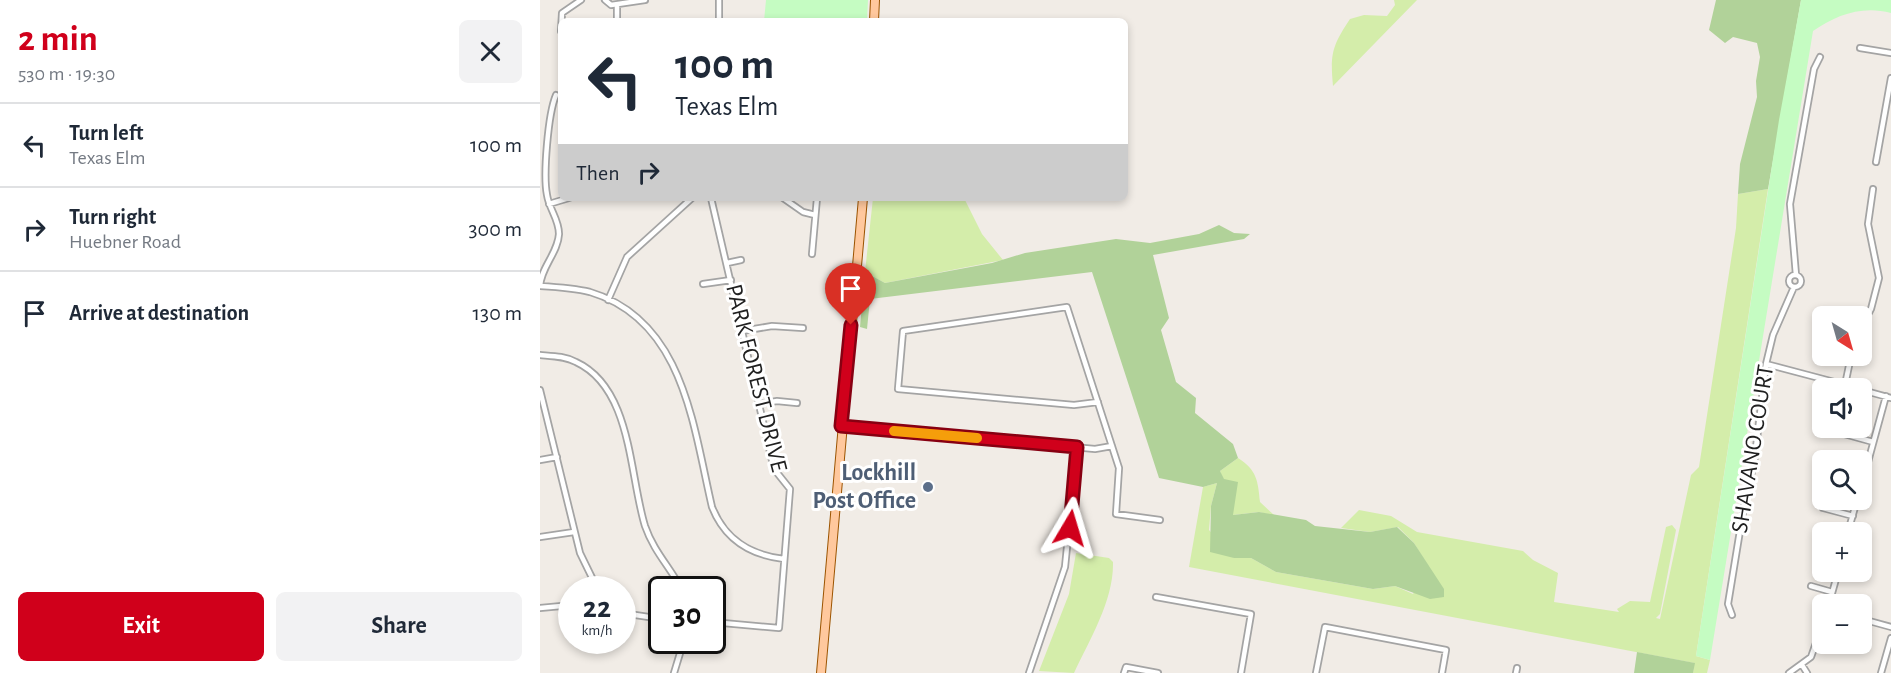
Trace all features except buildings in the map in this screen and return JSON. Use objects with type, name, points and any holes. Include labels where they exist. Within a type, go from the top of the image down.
[{"type":"main road","points":[[874,18],[875,0]]},
{"type":"main road","points":[[820,673],[863,201]]},
{"type":"street","points":[[560,18],[562,13],[581,0]]},
{"type":"street","points":[[605,0],[609,4],[645,0]]},
{"type":"street","points":[[719,0],[719,18]]},
{"type":"street","points":[[616,18],[617,4]]},
{"type":"street","points":[[1860,48],[1891,53]]},
{"type":"street","name":"SHAVANO COURT","points":[[1732,615],[1728,604],[1746,494],[1754,464],[1766,364],[1773,335],[1794,287],[1798,287],[1802,281],[1796,275],[1790,204],[1814,69],[1820,57]]},
{"type":"street","points":[[1876,162],[1891,78]]},
{"type":"street","points":[[556,95],[551,109],[547,165],[549,204],[557,219],[558,241],[544,270],[540,286],[589,292],[608,300],[627,310],[663,345],[677,370],[687,398],[712,507],[723,528],[733,539],[753,552],[784,559],[779,628],[726,623]]},
{"type":"street","points":[[1872,306],[1879,278],[1868,224],[1873,189]]},
{"type":"street","points":[[549,204],[559,201]]},
{"type":"street","points":[[608,300],[627,256],[689,201]]},
{"type":"street","name":"PARK FOREST DRIVE","points":[[712,201],[774,469],[790,489],[784,559]]},
{"type":"street","points":[[787,201],[803,212],[815,215]]},
{"type":"street","points":[[812,254],[817,201]]},
{"type":"street","name":"PARK FOREST DRIVE","points":[[727,263],[741,260]]},
{"type":"street","name":"SHAVANO COURT","points":[[1794,287],[1789,280],[1796,275]]},
{"type":"street","points":[[704,284],[731,280]]},
{"type":"street","points":[[1098,402],[1074,405],[898,389],[903,331],[1067,307],[1098,402],[1112,446],[1119,475],[1116,514],[1160,520]]},
{"type":"street","points":[[742,331],[772,326],[803,328]]},
{"type":"street","points":[[540,355],[576,362],[589,369],[607,387],[619,413],[645,525],[657,553],[673,576]]},
{"type":"street","points":[[1766,364],[1816,378]]},
{"type":"street","points":[[540,390],[574,532],[590,576]]},
{"type":"street","points":[[1871,450],[1888,397],[1872,393]]},
{"type":"street","points":[[759,404],[777,401],[797,403]]},
{"type":"street","points":[[841,426],[1102,449],[1112,446]]},
{"type":"street","points":[[1859,438],[1873,442]]},
{"type":"street","points":[[1029,673],[1065,567],[1077,447]]},
{"type":"street","points":[[540,460],[557,457]]},
{"type":"street","points":[[1830,510],[1853,516]]},
{"type":"street","points":[[1851,522],[1854,510]]},
{"type":"street","points":[[540,537],[574,532]]},
{"type":"street","points":[[1811,586],[1832,592],[1835,582]]},
{"type":"street","points":[[1156,597],[1251,614],[1241,673]]},
{"type":"street","points":[[540,608],[558,606]]},
{"type":"street","points":[[1872,622],[1891,627]]},
{"type":"street","points":[[1316,673],[1325,627],[1446,650],[1442,673]]},
{"type":"street","points":[[1881,673],[1891,638]]},
{"type":"street","points":[[674,673],[680,654]]},
{"type":"street","points":[[1789,673],[1812,654]]},
{"type":"street","points":[[1792,661],[1807,673]]},
{"type":"street","points":[[1125,670],[1158,673]]},
{"type":"green space","points":[[766,0],[868,0],[867,18],[764,18]]},
{"type":"green space","points":[[1394,0],[1417,0],[1333,86],[1332,58],[1339,36],[1350,19],[1364,15],[1387,16],[1395,5]]},
{"type":"green space","points":[[1716,0],[1801,0],[1768,189],[1738,194],[1740,164],[1757,97],[1756,81],[1760,57],[1757,43],[1733,37],[1725,43],[1709,30]]},
{"type":"green space","points":[[1801,0],[1891,0],[1891,13],[1870,10],[1850,13],[1831,20],[1813,31],[1710,660],[1696,656],[1779,120]]},
{"type":"green space","points":[[1768,189],[1696,656],[1710,660],[1707,673],[1693,673],[1694,663],[1189,567],[1203,487],[1217,483],[1211,506],[1209,530],[1234,558],[1251,558],[1276,572],[1373,589],[1395,586],[1413,594],[1428,566],[1414,543],[1398,527],[1370,532],[1341,528],[1359,510],[1391,516],[1417,532],[1523,551],[1533,560],[1558,573],[1554,602],[1619,612],[1617,609],[1630,601],[1650,602],[1666,527],[1672,525],[1676,530],[1660,614],[1656,618],[1660,619],[1691,475],[1699,467],[1736,228],[1738,194]]},
{"type":"green space","points":[[873,201],[966,201],[982,234],[1003,260],[885,283],[865,272]]},
{"type":"green space","points":[[1219,225],[1234,233],[1250,234],[1244,239],[1153,255],[1169,318],[1161,330],[1176,382],[1196,398],[1195,413],[1233,444],[1238,458],[1220,471],[1224,479],[1238,482],[1233,515],[1259,512],[1306,520],[1315,526],[1370,532],[1397,527],[1414,543],[1444,589],[1444,597],[1430,599],[1395,586],[1373,589],[1276,572],[1251,558],[1234,558],[1210,552],[1211,506],[1217,483],[1203,487],[1159,478],[1092,272],[870,299],[867,329],[860,327],[865,272],[885,283],[992,263],[1025,253],[1116,239],[1150,243],[1199,234]]},
{"type":"green space","points":[[1238,458],[1253,472],[1260,502],[1275,516],[1259,512],[1233,515],[1220,471]]},
{"type":"green space","points":[[1076,553],[1109,558],[1113,562],[1110,591],[1094,633],[1074,673],[1039,671],[1069,594]]},
{"type":"green space","points":[[1637,652],[1695,663],[1693,673],[1634,673]]},
{"type":"slow traffic","points":[[894,431],[977,438]]},
{"type":"place","name":"Lockhill Post Office","points":[[928,487]]},
{"type":"route","points":[[851,325],[841,426],[1077,447],[1070,528]]}]
